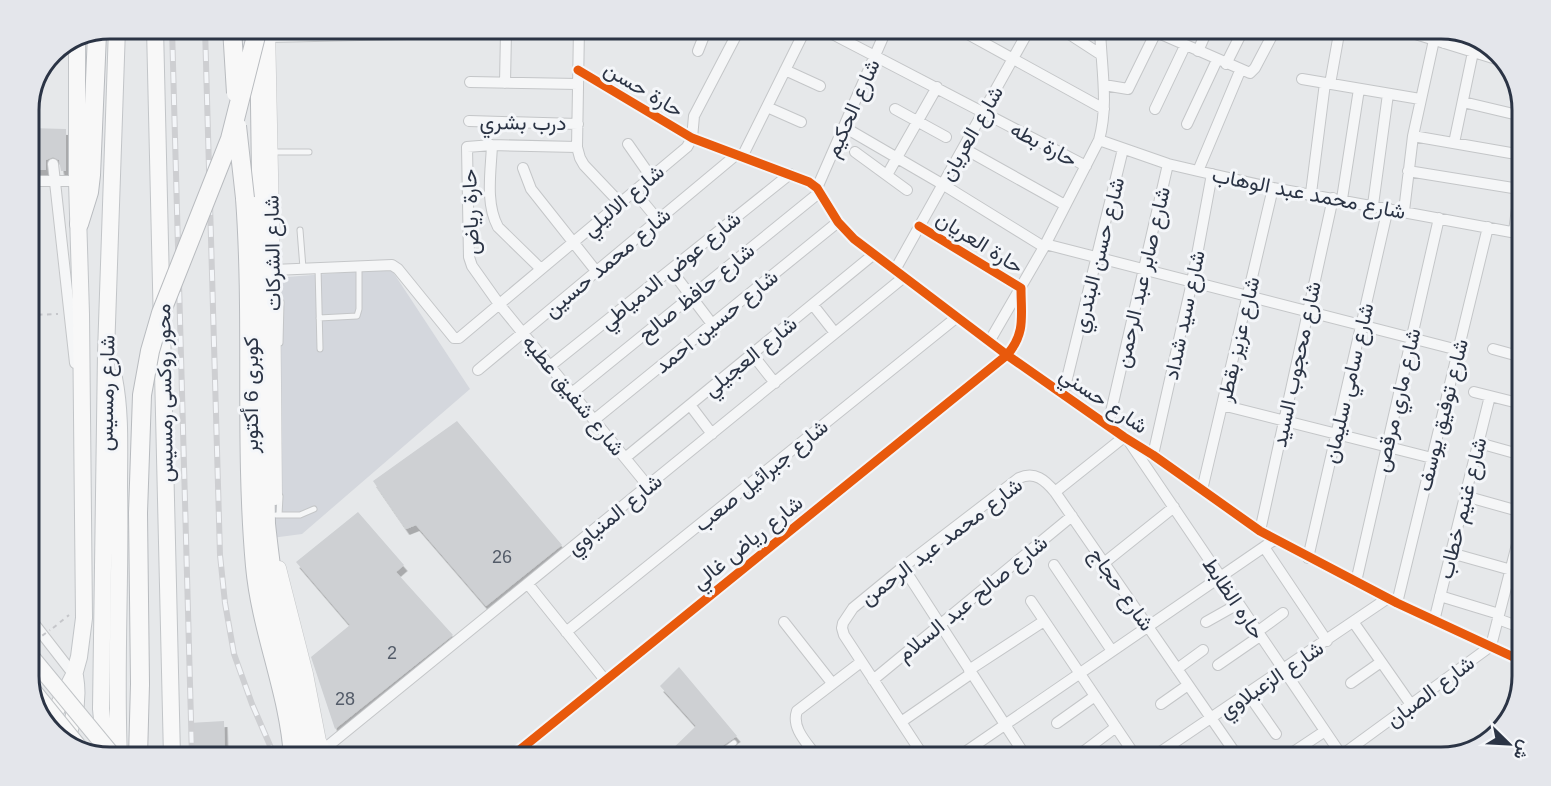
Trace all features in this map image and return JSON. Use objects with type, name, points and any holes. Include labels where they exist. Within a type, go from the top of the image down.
[{"type":"highway","name":"كوبرى 6 أكتوبر","points":[[233,39],[237,129],[249,245],[249,434],[253,543],[261,610],[291,730],[292,747]]},
{"type":"highway","points":[[230,139],[238,92],[240,39]]},
{"type":"highway","points":[[138,747],[138,513],[141,395],[161,313],[230,139],[261,39]]},
{"type":"highway","name":"كوبرى 6 أكتوبر","points":[[264,39],[266,524],[272,576],[282,629],[300,693],[308,737],[313,747]]},
{"type":"highway","points":[[79,224],[92,175],[97,40]]},
{"type":"main road","name":"شارع رمسيس","points":[[105,747],[101,709],[106,353],[117,39]]},
{"type":"main road","name":"محور روكسى رمسيس","points":[[155,39],[172,747]]},
{"type":"main road","name":"شارع الشركات","points":[[264,39],[270,510],[273,559],[309,700]]},
{"type":"main road","name":"شارع الشركات","points":[[265,39],[271,152],[277,344],[278,565],[309,700],[317,747]]},
{"type":"main road","name":"شارع رمسيس","points":[[52,717],[74,675],[82,639],[85,601],[79,224],[73,49]]},
{"type":"main road","points":[[106,353],[112,369],[118,403],[120,506],[118,747]]},
{"type":"main road","points":[[39,666],[105,747]]},
{"type":"main road","name":"شارع رمسيس","points":[[68,733],[76,709],[77,688],[74,675]]},
{"type":"main road","points":[[45,706],[67,732]]},
{"type":"street","points":[[505,83],[506,39]]},
{"type":"street","points":[[579,39],[577,147],[584,165],[620,203]]},
{"type":"street","points":[[698,51],[703,39]]},
{"type":"street","points":[[734,39],[694,116],[692,138],[790,174],[809,182],[818,190]]},
{"type":"street","points":[[739,156],[767,107],[800,39]]},
{"type":"street","name":"حارة بطه","points":[[844,39],[1086,166]]},
{"type":"street","name":"شارع الحكيم","points":[[818,190],[882,39]]},
{"type":"street","points":[[976,39],[1104,109]]},
{"type":"street","name":"شارع العريان","points":[[895,270],[1024,39]]},
{"type":"street","points":[[1077,39],[1100,54]]},
{"type":"street","points":[[989,342],[1021,288],[1099,140],[1104,109],[1100,39]]},
{"type":"street","points":[[1104,85],[1128,89],[1147,39]]},
{"type":"street","points":[[1177,39],[1185,46],[1240,71],[1250,73],[1270,39]]},
{"type":"street","points":[[1197,51],[1203,39]]},
{"type":"street","points":[[1187,124],[1237,39]]},
{"type":"street","points":[[1311,194],[1328,83],[1338,39]]},
{"type":"street","points":[[1432,39],[1488,57]]},
{"type":"street","points":[[1404,211],[1420,99],[1442,39]]},
{"type":"street","points":[[1155,109],[1185,46]]},
{"type":"street","points":[[1455,143],[1463,102],[1478,49]]},
{"type":"street","name":"حارة حسن","points":[[578,70],[692,138]]},
{"type":"street","points":[[785,70],[820,86]]},
{"type":"street","points":[[1198,171],[1240,71]]},
{"type":"street","points":[[1302,79],[1420,99]]},
{"type":"street","points":[[470,82],[578,84]]},
{"type":"street","points":[[887,175],[937,87]]},
{"type":"street","name":"شارع محجوب السيد","points":[[1260,531],[1308,312],[1337,198],[1359,89]]},
{"type":"street","points":[[1373,205],[1388,94]]},
{"type":"street","points":[[1463,102],[1512,114]]},
{"type":"street","points":[[767,107],[801,122]]},
{"type":"street","points":[[895,109],[946,137]]},
{"type":"street","name":"درب بشري","points":[[469,121],[578,123]]},
{"type":"street","points":[[844,127],[1044,245],[1458,350]]},
{"type":"street","points":[[1413,136],[1512,153]]},
{"type":"street","name":"شارع الاليلي","points":[[359,266],[388,264],[395,266],[454,338],[459,338],[687,147],[692,138]]},
{"type":"street","name":"شارع محمد عبد الوهاب","points":[[1099,140],[1168,164],[1273,188],[1512,232]]},
{"type":"street","points":[[628,144],[651,177]]},
{"type":"street","points":[[541,269],[498,226],[494,218],[490,193],[492,145],[577,147]]},
{"type":"street","name":"حارة رياض","points":[[492,145],[467,147],[469,257],[472,266],[499,304]]},
{"type":"street","points":[[963,148],[1065,205]]},
{"type":"street","name":"شارع حسن البندري","points":[[1063,395],[1123,149]]},
{"type":"street","points":[[855,152],[907,190]]},
{"type":"street","name":"شارع محمد حسين","points":[[478,370],[657,220],[739,156]]},
{"type":"street","points":[[53,164],[83,444]]},
{"type":"street","name":"شارع صابر عبد الرحمن","points":[[1108,425],[1168,164]]},
{"type":"street","points":[[523,168],[531,189],[596,271]]},
{"type":"street","points":[[1408,171],[1512,188]]},
{"type":"street","name":"شارع عوض الدمياطي","points":[[550,366],[790,174]]},
{"type":"street","name":"شارع سيد شداد","points":[[1153,455],[1192,282],[1212,174]]},
{"type":"street","points":[[39,181],[77,181]]},
{"type":"street","name":"شارع عزيز بقطر","points":[[1202,490],[1273,188]]},
{"type":"street","name":"شارع حسني","points":[[818,190],[838,222],[854,239],[1007,355],[1260,531],[1392,601],[1512,657]]},
{"type":"street","name":"شارع حافظ صالح","points":[[572,393],[818,190]]},
{"type":"street","points":[[634,191],[657,220]]},
{"type":"street","name":"شارع سامي سليمان","points":[[1308,558],[1388,208]]},
{"type":"street","name":"شارع ماري مرقص","points":[[1356,582],[1439,218]]},
{"type":"street","name":"شارع حسين احمد","points":[[594,420],[838,222]]},
{"type":"street","name":"حارة العريان","points":[[920,226],[1021,288]]},
{"type":"street","name":"شارع توفيق يوسف","points":[[1392,601],[1432,458],[1488,227]]},
{"type":"street","name":"شارع العجيلي","points":[[625,458],[874,254]]},
{"type":"street","points":[[273,270],[359,266]]},
{"type":"street","points":[[671,270],[712,324]]},
{"type":"street","name":"شارع المنياوي","points":[[329,747],[904,277]]},
{"type":"street","points":[[1007,355],[1017,344],[1021,329],[1021,288]]},
{"type":"street","name":"شارع شفيق عطيه","points":[[499,304],[648,486]]},
{"type":"street","points":[[813,305],[836,333]]},
{"type":"street","name":"شارع جبرائيل صعب","points":[[566,632],[957,317]]},
{"type":"street","points":[[1493,349],[1512,354]]},
{"type":"street","points":[[752,354],[774,383]]},
{"type":"street","name":"شارع رياض غالي","points":[[524,747],[1007,355]]},
{"type":"street","points":[[1474,392],[1512,402]]},
{"type":"street","name":"شارع غنيم خطاب","points":[[1434,621],[1490,396]]},
{"type":"street","points":[[690,405],[712,434]]},
{"type":"street","points":[[1222,405],[1432,458]]},
{"type":"street","points":[[1055,492],[1126,438]]},
{"type":"street","name":"حاره الظابط","points":[[1126,438],[1335,747]]},
{"type":"street","points":[[1479,443],[1512,452]]},
{"type":"street","name":"شارع محمد عبد الرحمن","points":[[861,662],[842,628],[848,612],[1019,477],[1037,476],[1048,483],[1055,492]]},
{"type":"street","name":"شارع حجاج","points":[[1055,492],[1230,747]]},
{"type":"street","points":[[1465,496],[1512,509]]},
{"type":"street","points":[[1104,563],[1174,507]]},
{"type":"street","name":"شارع صالح عبد السلام","points":[[873,680],[1072,516]]},
{"type":"street","points":[[976,747],[1274,540]]},
{"type":"street","points":[[1264,547],[1327,641]]},
{"type":"street","points":[[1451,553],[1511,571]]},
{"type":"street","points":[[1054,565],[1112,651]]},
{"type":"street","points":[[903,567],[1019,747]]},
{"type":"street","points":[[1491,646],[1512,567]]},
{"type":"street","points":[[528,584],[605,680]]},
{"type":"street","points":[[1440,596],[1499,616],[1512,623]]},
{"type":"street","points":[[1031,601],[1129,747]]},
{"type":"street","name":"شارع الزعبلاوي","points":[[1169,747],[1354,623],[1392,601]]},
{"type":"street","points":[[1206,622],[1238,604]]},
{"type":"street","points":[[1218,665],[1283,613]]},
{"type":"street","points":[[901,722],[970,671],[1044,621]]},
{"type":"street","points":[[784,622],[832,683]]},
{"type":"street","points":[[1354,623],[1412,706]]},
{"type":"street","points":[[39,630],[74,675]]},
{"type":"street","name":"شارع الصبان","points":[[1355,747],[1491,646]]},
{"type":"street","points":[[1177,669],[1203,650]]},
{"type":"street","points":[[810,747],[796,726],[797,711],[861,662],[917,747]]},
{"type":"street","points":[[1351,683],[1381,662]]},
{"type":"street","points":[[1161,704],[1188,685]]},
{"type":"street","points":[[1248,694],[1276,734]]},
{"type":"street","points":[[1058,723],[1095,696]]},
{"type":"street","points":[[1090,747],[1116,727]]},
{"type":"street","points":[[1302,747],[1325,731]]},
{"type":"lane","points":[[271,152],[309,152]]},
{"type":"lane","points":[[300,230],[303,268]]},
{"type":"lane","points":[[319,318],[357,316],[360,309],[359,266]]},
{"type":"lane","points":[[318,267],[320,350]]},
{"type":"lane","points":[[277,344],[281,302]]},
{"type":"lane","points":[[277,515],[300,515],[314,509]]},
{"type":"lane","points":[[729,747],[734,743]]},
{"type":"path","points":[[39,315],[69,314]]},
{"type":"path","points":[[39,638],[85,601]]},
{"type":"shaded area","points":[[391,269],[470,389],[302,534],[264,539],[261,279]]},
{"type":"building","points":[[39,128],[66,129],[66,171],[61,171],[59,160],[53,157],[46,160],[46,170],[39,170]]},
{"type":"building","points":[[457,421],[562,545],[486,606],[416,525],[406,529],[373,481]]},
{"type":"building","points":[[358,512],[404,565],[396,572],[453,635],[335,729],[311,657],[350,625],[296,562]]},
{"type":"building","points":[[679,667],[737,736],[721,747],[674,747],[696,726],[660,686]]},
{"type":"building","points":[[224,721],[225,747],[190,747],[189,723]]},
{"type":"railway","points":[[172,39],[192,747]]},
{"type":"railway","points":[[205,39],[220,555],[234,654],[271,747]]},
{"type":"cycle path","points":[[578,70],[692,138],[809,182],[817,188],[838,222],[854,239],[1007,355],[1260,531],[1397,603],[1512,656]]},
{"type":"cycle path","points":[[523,747],[1007,355],[1020,332],[1021,288],[919,226]]}]
